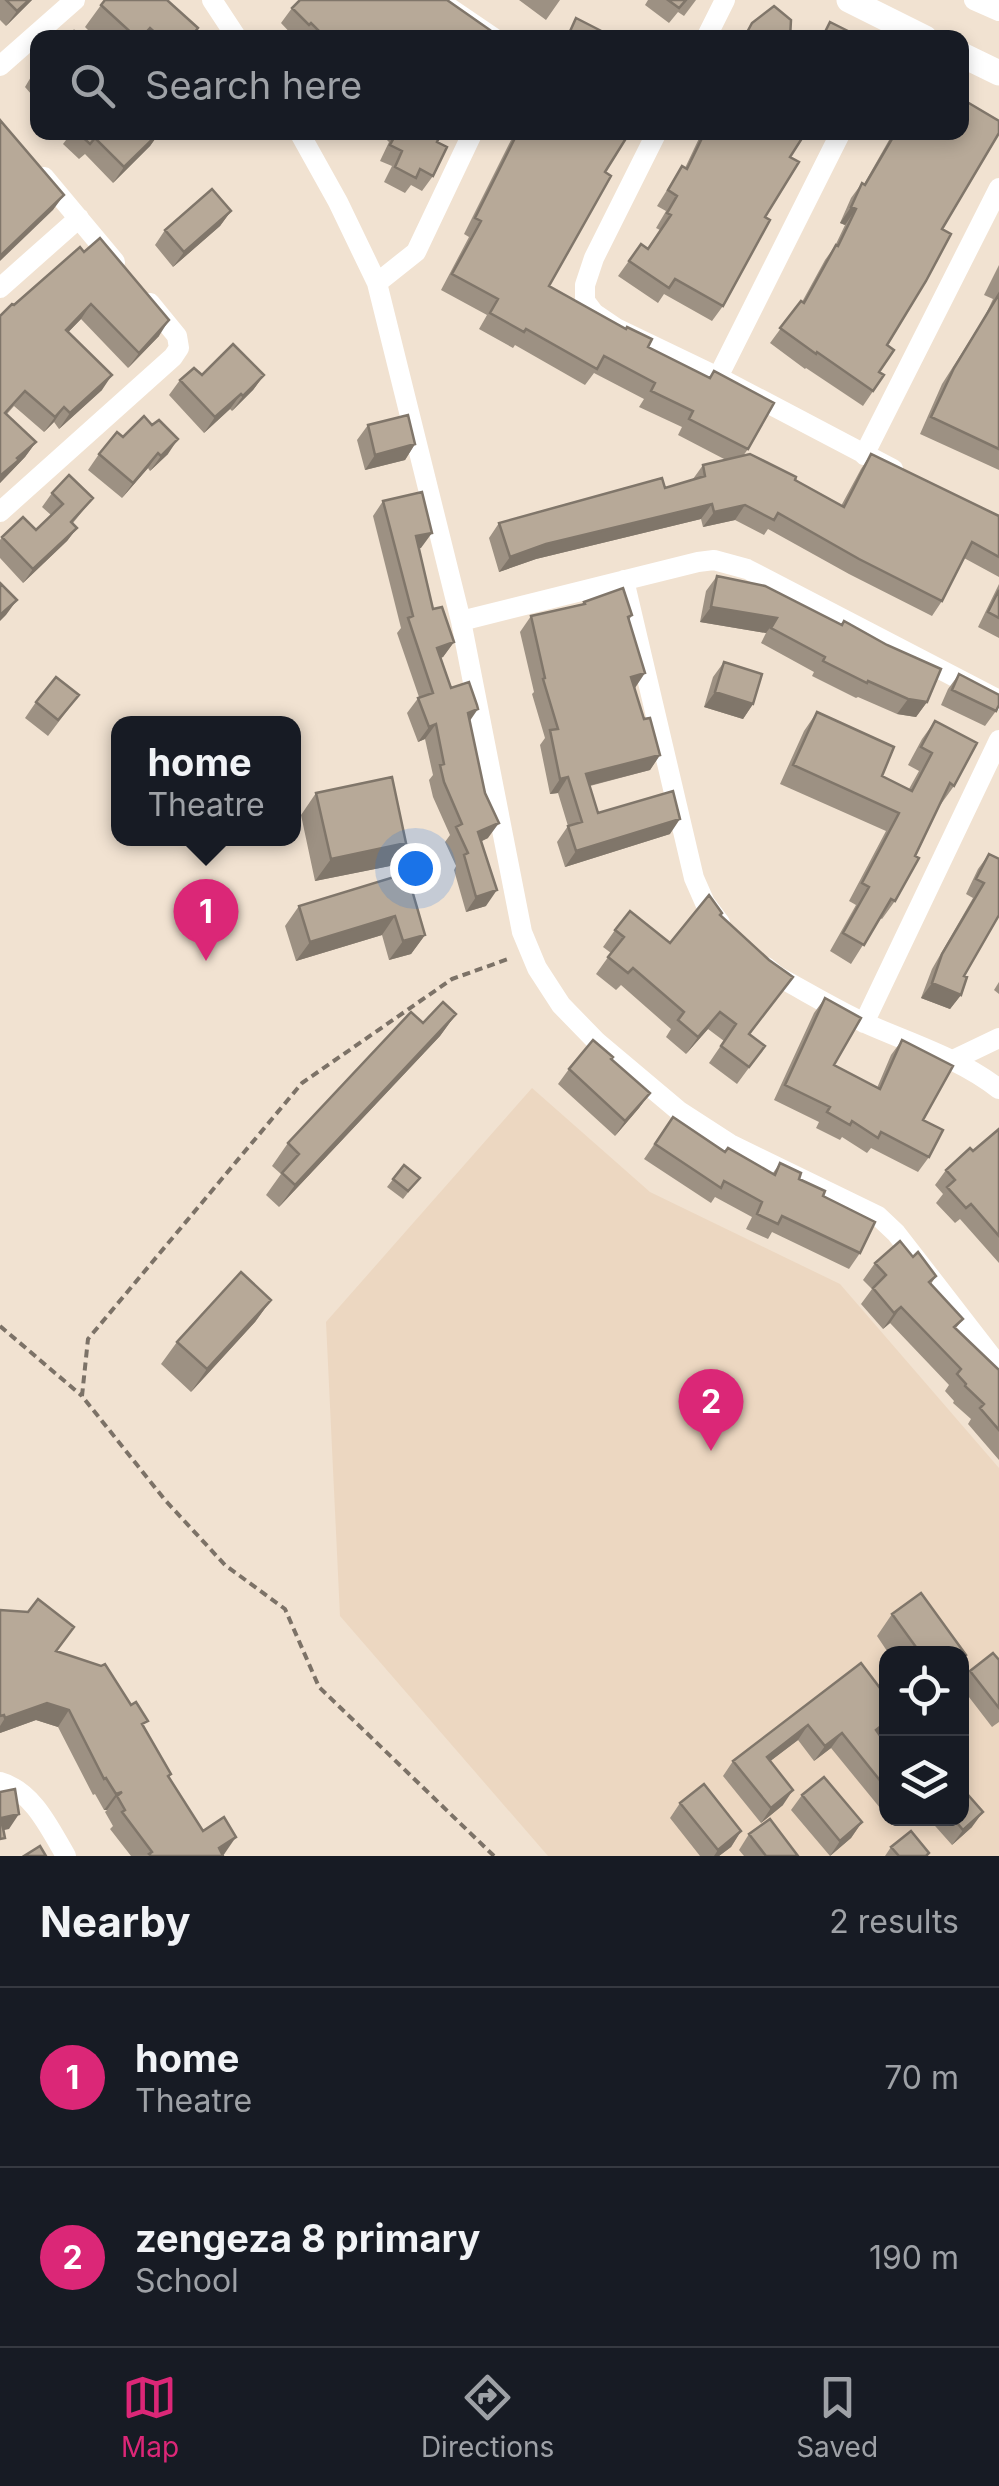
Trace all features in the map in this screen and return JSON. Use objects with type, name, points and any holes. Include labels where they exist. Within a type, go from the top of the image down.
[{"type":"street","points":[[41,30],[76,0]]},
{"type":"street","points":[[212,0],[232,30]]},
{"type":"street","points":[[438,0],[482,30]]},
{"type":"street","points":[[710,30],[725,0]]},
{"type":"street","points":[[849,0],[893,30]]},
{"type":"street","points":[[974,0],[999,11]]},
{"type":"street","points":[[0,66],[30,40]]},
{"type":"street","points":[[969,58],[999,73]]},
{"type":"street","points":[[303,140],[378,284],[462,620],[522,932],[560,1005],[678,1111],[730,1144],[878,1216],[896,1233],[999,1366]]},
{"type":"street","points":[[378,284],[416,252],[469,140]]},
{"type":"street","points":[[653,140],[594,258],[585,285],[585,301],[594,313],[616,328],[915,480]]},
{"type":"street","points":[[718,377],[837,140]]},
{"type":"street","points":[[0,512],[179,348],[178,336],[34,166]]},
{"type":"street","points":[[864,455],[999,188]]},
{"type":"street","points":[[0,288],[79,218]]},
{"type":"street","points":[[462,620],[698,562],[728,562],[999,700]]},
{"type":"street","points":[[624,580],[694,878],[705,903],[731,935]]},
{"type":"street","points":[[864,1023],[999,740]]},
{"type":"street","points":[[754,956],[777,976],[864,1023],[953,1060],[999,1089]]},
{"type":"street","points":[[953,1060],[999,1038]]},
{"type":"street","points":[[0,1782],[22,1794],[41,1814],[66,1856]]},
{"type":"path","points":[[82,1396],[88,1339],[302,1083],[452,979],[530,951]]},
{"type":"path","points":[[0,1326],[82,1396],[166,1500],[225,1564],[285,1609],[319,1686],[494,1856]]},
{"type":"shaded area","points":[[532,1088],[650,1192],[840,1284],[999,1468],[999,1856],[548,1856],[340,1616],[326,1322]]},
{"type":"building","points":[[6,0],[29,0],[17,11]]},
{"type":"building","points":[[105,0],[167,0],[198,28],[128,30],[101,5]]},
{"type":"building","points":[[300,0],[447,0],[490,30],[318,30],[292,8]]},
{"type":"building","points":[[668,0],[686,0],[679,8]]},
{"type":"building","points":[[774,6],[791,20],[790,30],[748,30]]},
{"type":"building","points":[[576,18],[599,30],[571,30]]},
{"type":"building","points":[[830,22],[846,30],[826,30]]},
{"type":"building","points":[[969,103],[999,121],[999,133],[942,229],[951,234],[887,345],[894,350],[879,372],[884,375],[873,391],[780,328],[801,301],[804,303],[838,246],[856,209],[851,207],[862,183],[865,185],[891,140],[969,140]]},
{"type":"building","points":[[0,120],[64,195],[0,256]]},
{"type":"building","points":[[97,140],[152,140],[124,167]]},
{"type":"building","points":[[393,140],[438,140],[447,147],[433,176],[420,169],[416,178],[395,167],[402,151],[390,145]]},
{"type":"building","points":[[514,140],[625,140],[605,172],[611,176],[549,286],[626,329],[652,339],[648,347],[710,378],[714,371],[774,403],[748,449],[689,419],[693,411],[651,391],[655,383],[604,356],[597,369],[490,313],[498,299],[452,274],[481,221],[475,218]]},
{"type":"building","points":[[701,140],[801,140],[790,157],[799,162],[765,217],[770,220],[723,306],[675,279],[669,288],[629,261],[641,244],[648,249],[671,215],[667,213],[677,196],[668,190],[682,166],[687,169]]},
{"type":"building","points":[[212,189],[231,211],[184,252],[165,230]]},
{"type":"building","points":[[100,238],[169,320],[139,353],[91,304],[66,330],[112,375],[70,413],[64,407],[55,417],[25,391],[5,413],[36,442],[0,476],[0,316],[80,247],[84,252]]},
{"type":"building","points":[[999,294],[999,449],[931,417],[954,368]]},
{"type":"building","points":[[233,344],[264,375],[215,417],[180,380],[194,368],[202,375]]},
{"type":"building","points":[[408,415],[415,444],[375,455],[368,425]]},
{"type":"building","points":[[144,416],[152,425],[159,420],[178,439],[161,456],[158,453],[133,483],[99,454],[117,432],[123,437]]},
{"type":"building","points":[[750,454],[844,507],[871,454],[999,516],[999,557],[972,542],[942,601],[778,513],[774,520],[745,505],[714,512],[712,504],[546,544],[510,557],[499,523],[662,478],[665,488],[705,476],[703,465]]},
{"type":"building","points":[[69,475],[93,498],[71,522],[77,528],[33,569],[2,537],[23,517],[36,530],[63,504],[52,493]]},
{"type":"building","points":[[422,492],[432,533],[416,536],[433,609],[442,607],[454,642],[437,648],[451,688],[469,682],[478,709],[468,713],[485,793],[499,823],[478,832],[497,890],[476,897],[464,855],[468,853],[456,827],[462,824],[440,765],[444,764],[436,724],[429,727],[418,698],[433,693],[408,618],[413,616],[383,501]]},
{"type":"building","points":[[717,576],[765,586],[941,669],[927,702],[867,683],[823,661],[825,657],[771,628],[777,618],[711,607]]},
{"type":"building","points":[[0,583],[17,600],[0,615]]},
{"type":"building","points":[[623,588],[645,673],[631,677],[644,719],[650,718],[660,755],[586,774],[598,813],[673,791],[680,819],[576,851],[568,826],[582,822],[568,777],[560,779],[550,730],[558,729],[531,616],[585,604]]},
{"type":"building","points":[[999,590],[999,618],[988,612]]},
{"type":"building","points":[[724,662],[762,674],[753,704],[715,692]]},
{"type":"building","points":[[959,674],[999,695],[996,711],[952,690]]},
{"type":"building","points":[[56,677],[79,695],[58,720],[36,702]]},
{"type":"building","points":[[817,712],[894,747],[882,776],[912,791],[932,753],[921,747],[935,721],[977,743],[954,786],[950,783],[915,856],[919,858],[895,901],[891,899],[864,945],[843,933],[869,887],[862,883],[899,813],[793,765]]},
{"type":"building","points":[[392,777],[406,843],[331,859],[316,793]]},
{"type":"building","points":[[989,854],[999,859],[999,915],[964,976],[967,977],[961,995],[932,983],[942,954],[984,883],[976,879]]},
{"type":"building","points":[[407,873],[425,935],[403,941],[395,916],[310,942],[299,906]]},
{"type":"building","points":[[709,895],[720,915],[793,977],[749,1034],[765,1046],[749,1067],[721,1046],[736,1024],[720,1012],[698,1037],[678,1020],[684,1012],[633,968],[628,973],[608,957],[624,937],[615,930],[630,911],[670,943]]},
{"type":"building","points":[[825,998],[861,1018],[834,1065],[880,1089],[902,1040],[953,1066],[923,1120],[943,1130],[929,1157],[881,1132],[878,1138],[852,1121],[850,1125],[827,1112],[830,1107],[785,1085]]},
{"type":"building","points":[[443,1002],[456,1014],[295,1185],[282,1173],[299,1154],[288,1143],[411,1012],[423,1023]]},
{"type":"building","points":[[593,1040],[650,1093],[625,1121],[569,1069]]},
{"type":"building","points":[[673,1117],[725,1152],[728,1148],[775,1175],[780,1163],[801,1173],[799,1179],[825,1191],[823,1196],[875,1222],[860,1253],[782,1216],[778,1224],[757,1214],[762,1202],[724,1181],[721,1188],[655,1144]]},
{"type":"building","points":[[999,1129],[999,1236],[971,1204],[966,1208],[947,1187],[955,1180],[946,1170]]},
{"type":"building","points":[[404,1165],[420,1178],[408,1191],[393,1179]]},
{"type":"building","points":[[900,1241],[913,1257],[918,1252],[936,1276],[929,1282],[963,1319],[954,1327],[999,1370],[999,1430],[980,1408],[984,1404],[957,1374],[961,1369],[901,1307],[894,1313],[873,1288],[886,1275],[875,1263]]},
{"type":"building","points":[[241,1272],[271,1300],[207,1369],[177,1342]]},
{"type":"building","points":[[921,1593],[959,1646],[915,1646],[892,1614]]},
{"type":"building","points":[[38,1599],[74,1627],[56,1651],[105,1664],[131,1705],[136,1702],[148,1721],[142,1724],[171,1774],[168,1776],[203,1831],[224,1817],[236,1837],[219,1848],[223,1856],[151,1856],[152,1852],[122,1812],[125,1810],[117,1796],[122,1792],[116,1794],[104,1779],[69,1710],[47,1703],[5,1718],[0,1716],[0,1610],[28,1612]]},
{"type":"building","points":[[993,1653],[999,1660],[999,1708],[970,1671]]},
{"type":"building","points":[[861,1663],[879,1687],[879,1779],[842,1733],[825,1746],[808,1725],[767,1757],[793,1790],[771,1808],[733,1761]]},
{"type":"building","points":[[824,1777],[862,1822],[840,1841],[802,1795]]},
{"type":"building","points":[[704,1784],[741,1831],[718,1850],[680,1803]]},
{"type":"building","points":[[15,1789],[19,1814],[1,1818],[5,1838],[0,1839],[0,1792]]},
{"type":"building","points":[[969,1796],[983,1812],[969,1825]]},
{"type":"building","points":[[770,1819],[798,1856],[766,1856],[749,1834]]},
{"type":"building","points":[[911,1831],[929,1853],[926,1856],[899,1856],[891,1847]]},
{"type":"building","points":[[40,1846],[46,1856],[24,1856]]},
{"type":"place","name":"home","points":[[206,961]]},
{"type":"place","name":"zengeza 8 primary","points":[[711,1451]]}]
